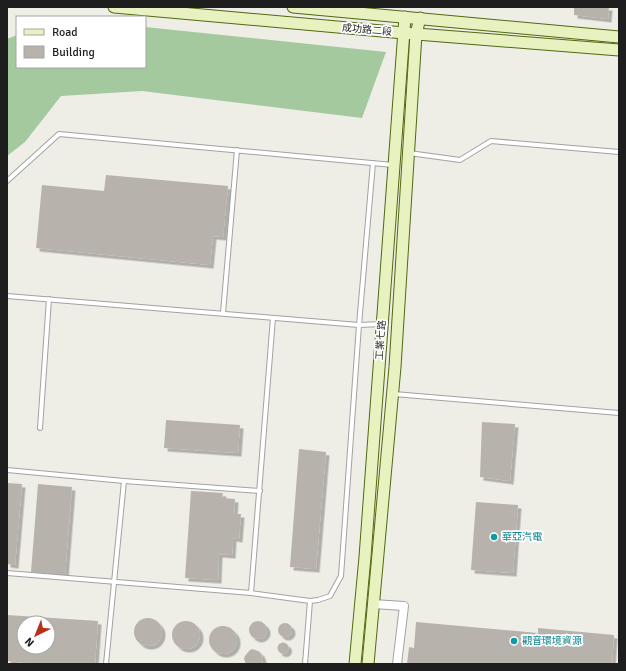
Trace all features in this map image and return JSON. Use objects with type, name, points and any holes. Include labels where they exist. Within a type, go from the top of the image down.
[{"type":"street","name":"成功路二段","points":[[114,7],[404,33],[619,50]]},
{"type":"street","name":"成功路二段","points":[[293,7],[619,37]]},
{"type":"street","name":"工業七路","points":[[355,664],[365,557],[405,17]]},
{"type":"street","name":"工業七路","points":[[368,664],[395,367],[416,34],[420,18]]},
{"type":"street","points":[[373,604],[404,606],[397,664]]},
{"type":"lane","points":[[7,181],[58,134],[394,165]]},
{"type":"lane","points":[[408,153],[460,160],[490,142],[619,152]]},
{"type":"lane","points":[[223,314],[237,150]]},
{"type":"lane","points":[[7,574],[252,593],[310,601],[330,596],[341,576],[358,325],[373,163]]},
{"type":"lane","points":[[7,296],[358,325],[382,324]]},
{"type":"lane","points":[[40,428],[49,299]]},
{"type":"lane","points":[[252,593],[273,318]]},
{"type":"lane","points":[[392,394],[619,413]]},
{"type":"lane","points":[[7,470],[124,481],[260,491]]},
{"type":"lane","points":[[106,664],[124,481]]},
{"type":"lane","points":[[305,664],[310,601]]},
{"type":"green space","points":[[146,27],[386,52],[362,118],[142,91],[61,96],[25,142],[7,156],[7,39],[16,35],[16,68],[146,68]]},
{"type":"building","points":[[574,7],[609,7],[608,19],[574,15]]},
{"type":"building","points":[[106,175],[228,186],[223,237],[213,236],[210,265],[36,248],[42,185],[104,191]]},
{"type":"building","points":[[166,420],[240,425],[238,453],[164,448]]},
{"type":"building","points":[[482,422],[515,424],[510,481],[480,477]]},
{"type":"building","points":[[299,449],[326,452],[316,569],[290,567]]},
{"type":"building","points":[[7,483],[22,484],[15,565],[7,564]]},
{"type":"building","points":[[38,484],[72,487],[65,575],[31,572]]},
{"type":"building","points":[[191,491],[223,493],[222,498],[235,499],[234,514],[241,514],[239,539],[233,538],[232,555],[219,554],[218,580],[185,578]]},
{"type":"building","name":"華亞汽電","points":[[476,502],[518,505],[513,573],[471,570]]},
{"type":"building","points":[[7,615],[16,616],[16,655],[56,655],[56,618],[98,621],[95,664],[38,664],[7,661]]},
{"type":"building","points":[[148,618],[158,622],[162,632],[158,642],[148,646],[138,642],[134,632],[138,622]]},
{"type":"building","points":[[186,621],[196,625],[200,635],[196,645],[186,649],[176,645],[172,635],[176,625]]},
{"type":"building","points":[[254,621],[262,621],[267,626],[265,637],[262,639],[254,639],[249,634],[249,626]]},
{"type":"building","name":"觀音環境資源","points":[[416,622],[538,633],[538,628],[614,635],[612,664],[407,664],[409,647],[414,648]]},
{"type":"building","points":[[285,623],[290,625],[292,630],[290,635],[285,637],[280,635],[278,630],[280,625]]},
{"type":"building","points":[[223,626],[233,630],[237,640],[233,650],[223,654],[213,650],[209,640],[213,630]]},
{"type":"building","points":[[281,643],[285,643],[287,644],[287,652],[281,653],[278,650],[278,646]]},
{"type":"building","points":[[252,649],[261,653],[263,659],[262,664],[246,664],[244,659],[245,656]]},
{"type":"place","name":"華亞汽電","points":[[494,537]]},
{"type":"place","name":"觀音環境資源","points":[[514,641]]}]
